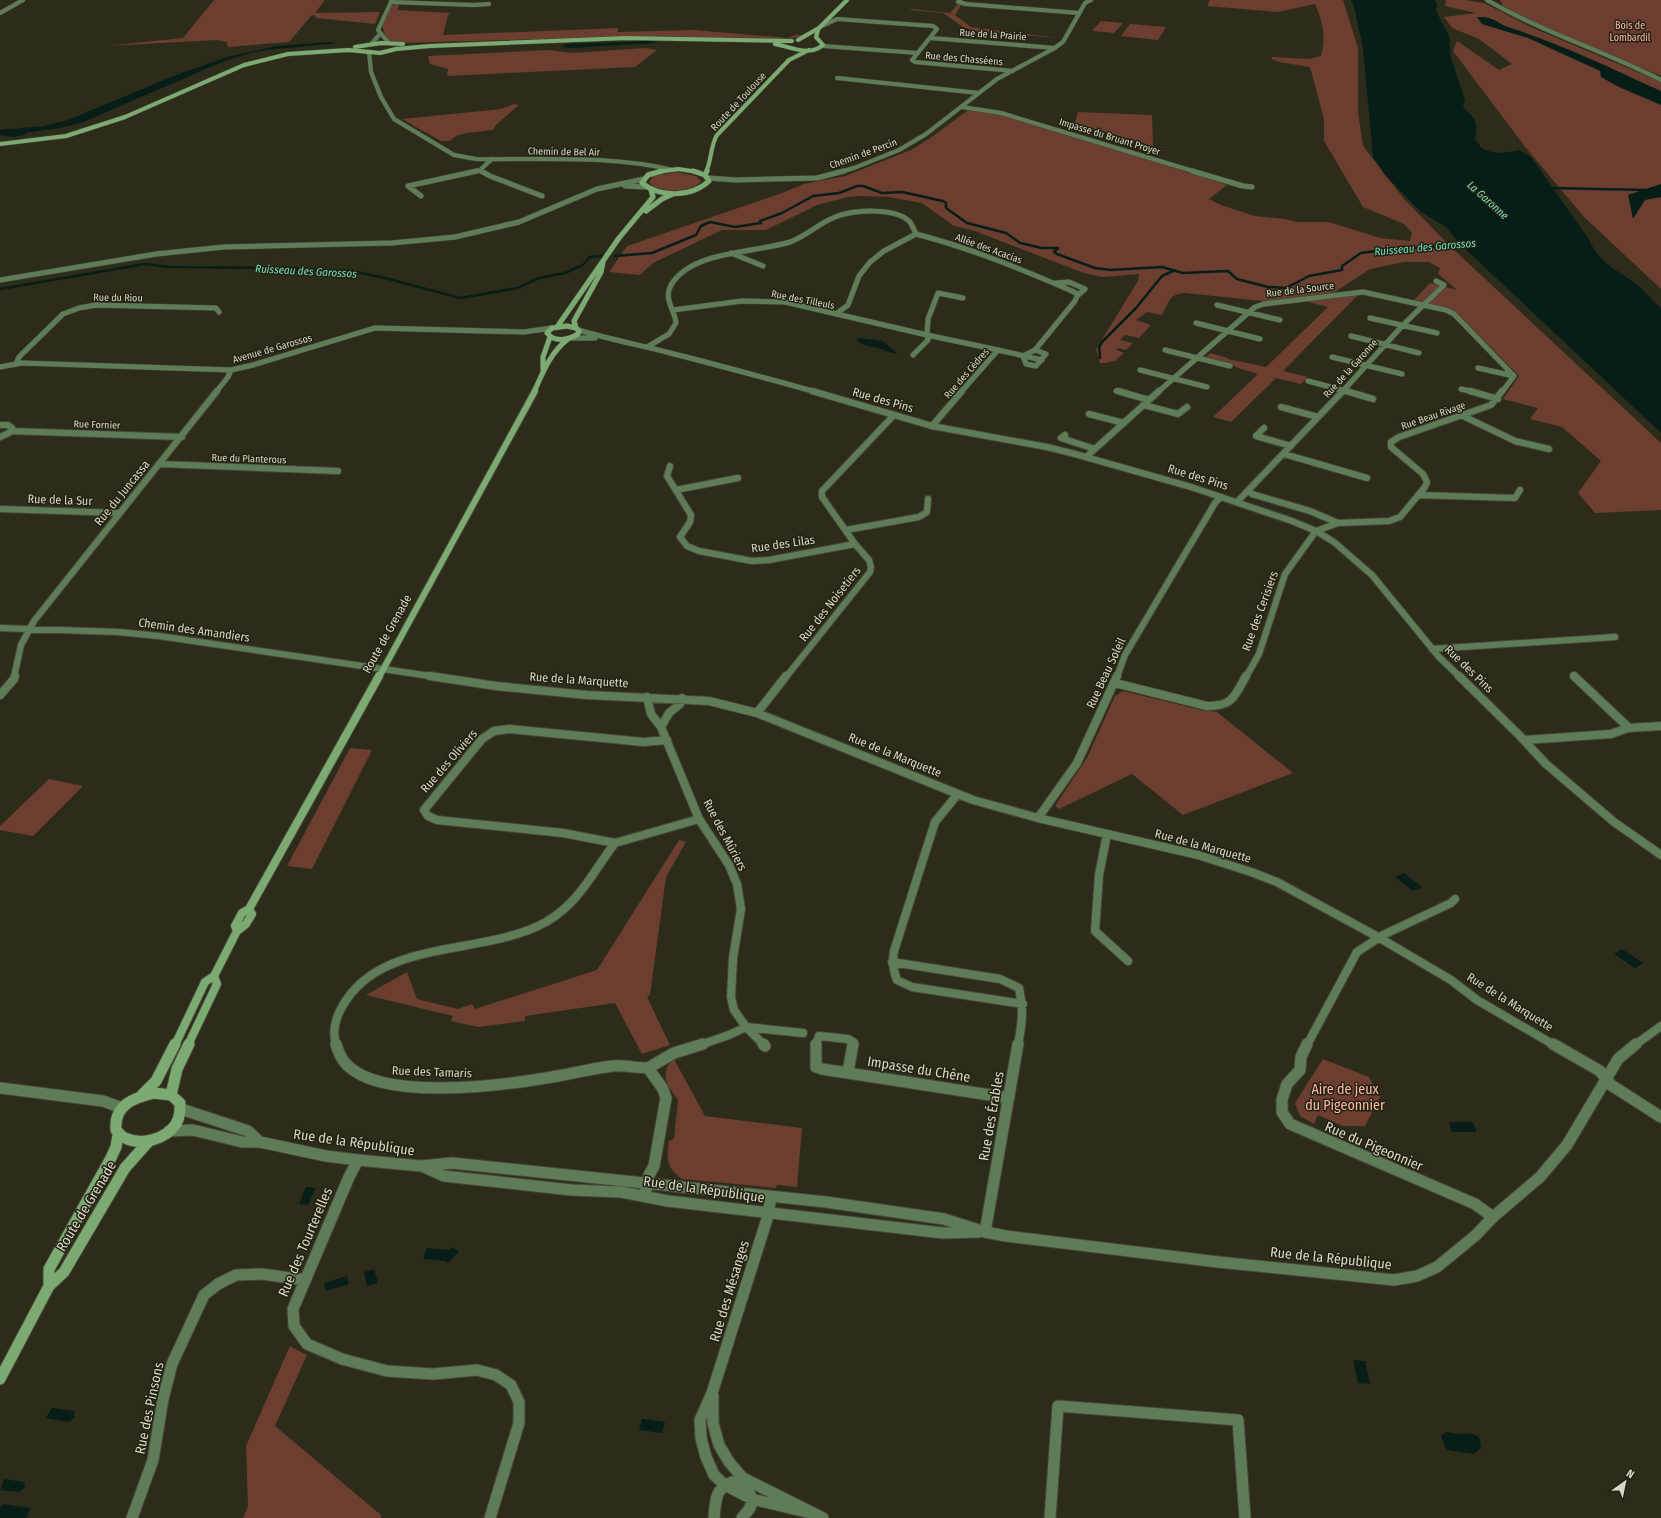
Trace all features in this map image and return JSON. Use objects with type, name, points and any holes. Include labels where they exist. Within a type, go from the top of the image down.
[{"type":"main road","points":[[798,40],[818,30],[847,0]]},
{"type":"main road","points":[[750,41],[785,46],[791,49],[809,50],[823,46],[816,37],[818,30]]},
{"type":"main road","points":[[380,53],[395,46],[648,38],[750,41],[798,40],[820,42]]},
{"type":"main road","points":[[785,46],[786,43],[792,40]]},
{"type":"main road","points":[[0,141],[59,133],[93,124],[228,67],[253,58],[288,51],[389,43],[395,46]]},
{"type":"main road","points":[[363,51],[362,48],[365,45]]},
{"type":"main road","points":[[789,60],[792,51],[791,49]]},
{"type":"main road","name":"Route de Toulouse","points":[[707,185],[709,181],[707,176],[712,143],[717,135],[789,60],[809,50]]},
{"type":"main road","points":[[0,144],[66,136],[101,125],[125,117],[233,69],[260,60],[305,52],[363,51],[370,55]]},
{"type":"main road","points":[[684,170],[699,166],[710,159]]},
{"type":"main road","points":[[677,193],[651,190],[642,183],[650,174],[673,170],[684,170],[707,176]]},
{"type":"main road","points":[[637,218],[662,199],[677,193],[700,189],[707,185]]},
{"type":"main road","points":[[554,327],[562,322],[620,236],[637,218],[652,197],[651,190]]},
{"type":"main road","points":[[578,329],[574,320],[601,272],[603,260]]},
{"type":"main road","points":[[554,327],[567,326],[578,329]]},
{"type":"main road","name":"Route de Grenade","points":[[543,370],[543,357],[548,346],[549,336],[547,332],[554,327]]},
{"type":"main road","name":"Route de Grenade","points":[[142,1095],[156,1081],[161,1073],[205,982],[214,976],[237,931],[235,926],[240,915],[249,909],[383,670],[534,393],[543,370],[558,346],[578,334],[578,329]]},
{"type":"main road","points":[[549,336],[558,339],[570,338]]},
{"type":"main road","name":"Route de Grenade","points":[[171,1095],[177,1069],[217,984],[214,976]]},
{"type":"main road","points":[[154,1093],[171,1095],[180,1103],[181,1108],[178,1120],[169,1131],[149,1141],[131,1142],[118,1134],[115,1120],[122,1108],[128,1102],[142,1095],[154,1093]]},
{"type":"main road","name":"Route de Grenade","points":[[49,1286],[49,1269],[110,1160],[116,1147],[118,1134]]},
{"type":"main road","name":"Route de Grenade","points":[[0,1379],[49,1286],[64,1272],[125,1168],[149,1141]]},
{"type":"street","points":[[0,13],[23,0]]},
{"type":"street","points":[[960,0],[958,2],[959,3],[966,4],[1080,13]]},
{"type":"street","name":"Chemin de Percin","points":[[707,185],[717,182],[736,180],[804,179],[826,176],[880,159],[905,147],[931,130],[997,79],[1055,48],[1063,42],[1085,3],[1091,0]]},
{"type":"street","points":[[1487,0],[1503,10],[1540,28],[1661,80]]},
{"type":"street","points":[[389,43],[385,41],[378,30],[391,1],[474,6],[489,4]]},
{"type":"street","points":[[822,26],[829,24],[833,20],[842,19],[933,26],[938,29],[918,53],[823,46]]},
{"type":"street","points":[[372,44],[380,34]]},
{"type":"street","name":"Rue de la Prairie","points":[[930,38],[1055,48]]},
{"type":"street","points":[[370,55],[380,53]]},
{"type":"street","name":"Rue des Chasséens","points":[[918,53],[912,60],[915,62],[1013,71]]},
{"type":"street","name":"Chemin de Bel Air","points":[[370,55],[371,72],[381,97],[394,119],[454,155],[465,158],[492,159],[614,160],[636,162],[673,170]]},
{"type":"street","points":[[837,78],[979,93]]},
{"type":"street","name":"Impasse du Bruant Proyer","points":[[962,107],[990,110],[1243,186],[1252,187]]},
{"type":"street","points":[[421,196],[408,186],[480,170],[492,159]]},
{"type":"street","points":[[636,162],[647,167],[650,174]]},
{"type":"street","points":[[480,170],[490,176],[542,196]]},
{"type":"street","name":"Chemin de Percin","points":[[707,176],[736,180]]},
{"type":"street","points":[[0,280],[156,254],[224,247],[392,243],[476,234],[519,222],[597,189],[644,179]]},
{"type":"street","points":[[585,193],[620,186],[646,187]]},
{"type":"street","points":[[647,347],[675,327],[677,320],[673,310],[668,304],[667,297],[670,285],[678,277],[696,265],[730,253],[790,242],[810,234],[834,218],[847,213],[862,211],[886,213],[908,220],[916,234],[889,248],[859,275],[849,304],[836,314]]},
{"type":"street","name":"Allée des Acacias","points":[[916,234],[998,260],[1072,291],[1076,293],[1077,296],[1085,289],[1070,282],[1054,283]]},
{"type":"street","points":[[730,253],[763,266]]},
{"type":"street","name":"Rue de la Garonne","points":[[1237,502],[1367,366],[1384,344],[1444,285],[1436,281]]},
{"type":"street","name":"Rue de la Source","points":[[1086,457],[1255,307],[1264,304],[1363,292],[1424,304]]},
{"type":"street","points":[[913,355],[928,340],[927,327],[938,293],[963,298]]},
{"type":"street","points":[[998,350],[1023,356],[1035,350],[1075,301],[1077,296]]},
{"type":"street","name":"Rue des Tilleuls","points":[[673,310],[755,300],[785,302],[927,336]]},
{"type":"street","name":"Rue du Riou","points":[[16,364],[19,357],[63,314],[71,309],[96,304],[216,308],[219,312]]},
{"type":"street","points":[[1424,304],[1446,310],[1454,314],[1514,376]]},
{"type":"street","points":[[1217,305],[1280,320]]},
{"type":"street","points":[[1370,318],[1437,333]]},
{"type":"street","points":[[1196,324],[1260,339]]},
{"type":"street","name":"Avenue de Garossos","points":[[524,332],[554,327]]},
{"type":"street","name":"Avenue de Garossos","points":[[0,366],[16,364],[231,370],[253,365],[375,328],[524,332],[549,336]]},
{"type":"street","name":"Rue des Pins","points":[[578,329],[598,337],[647,347],[745,372],[893,416],[932,426],[966,434],[1047,446],[1237,502],[1316,531],[1334,542],[1372,575],[1432,649],[1524,740],[1546,764],[1620,826],[1661,855]]},
{"type":"street","name":"Rue des Cèdres","points":[[927,336],[998,350],[932,426]]},
{"type":"street","points":[[1351,336],[1419,352]]},
{"type":"street","name":"Rue des Pins","points":[[570,338],[598,337]]},
{"type":"street","points":[[1023,356],[1025,362],[1036,366],[1046,354],[1035,350]]},
{"type":"street","points":[[1165,350],[1230,366]]},
{"type":"street","points":[[1332,358],[1402,374]]},
{"type":"street","points":[[1478,368],[1514,376]]},
{"type":"street","name":"Rue du Juncassa","points":[[0,695],[14,679],[21,646],[31,630],[34,621],[182,437],[228,377],[231,370]]},
{"type":"street","points":[[1140,370],[1207,387]]},
{"type":"street","name":"Rue Beau Rivage","points":[[1338,523],[1389,521],[1400,517],[1427,482],[1423,474],[1391,447],[1391,442],[1400,437],[1491,405],[1514,376]]},
{"type":"street","points":[[1308,381],[1373,399]]},
{"type":"street","name":"Rue Beau Rivage","points":[[1462,390],[1498,398]]},
{"type":"street","points":[[1116,391],[1149,400]]},
{"type":"street","points":[[1144,405],[1178,414],[1186,407]]},
{"type":"street","points":[[1281,407],[1318,417]]},
{"type":"street","points":[[1089,414],[1124,423]]},
{"type":"street","name":"Rue des Noisetiers","points":[[757,713],[870,572],[871,567],[869,560],[854,544],[822,496],[822,491],[893,416]]},
{"type":"street","points":[[1463,416],[1517,443],[1536,448],[1549,449]]},
{"type":"street","points":[[0,425],[11,427],[11,431],[0,436]]},
{"type":"street","points":[[1264,428],[1256,436],[1291,446]]},
{"type":"street","name":"Rue Fornier","points":[[11,431],[182,437]]},
{"type":"street","points":[[1065,435],[1061,438],[1095,448]]},
{"type":"street","points":[[1284,454],[1367,478]]},
{"type":"street","name":"Rue du Planterous","points":[[160,464],[338,472]]},
{"type":"street","name":"Rue des Lilas","points":[[670,466],[667,476],[691,515],[691,520],[682,531],[680,537],[687,546],[699,551],[752,562],[854,544]]},
{"type":"street","points":[[676,490],[738,478]]},
{"type":"street","points":[[1418,495],[1515,498],[1520,490]]},
{"type":"street","points":[[1249,491],[1252,494],[1310,511],[1338,523]]},
{"type":"street","name":"Rue Beau Soleil","points":[[1038,818],[1077,763],[1115,684],[1125,655],[1216,501],[1220,497]]},
{"type":"street","points":[[846,530],[919,517],[927,512],[928,499]]},
{"type":"street","name":"Rue de la Sur","points":[[0,509],[120,513]]},
{"type":"street","points":[[1316,531],[1338,523]]},
{"type":"street","name":"Rue des Cerisiers","points":[[1115,684],[1207,706],[1221,706],[1231,701],[1259,654],[1285,574],[1316,531]]},
{"type":"street","name":"Chemin des Amandiers","points":[[0,628],[118,632],[159,636],[383,670]]},
{"type":"street","points":[[1432,649],[1615,637]]},
{"type":"street","name":"Rue de la Marquette","points":[[383,670],[503,687],[587,695],[682,698],[709,701],[757,713],[957,795],[1038,818],[1198,855],[1257,874],[1296,891],[1378,937],[1450,980],[1477,1000],[1600,1071],[1611,1085],[1661,1116]]},
{"type":"street","points":[[1574,676],[1629,728]]},
{"type":"street","name":"Rue des Mûriers","points":[[647,697],[646,701],[654,722],[661,727],[699,819],[728,864],[739,892],[742,908],[741,925],[734,947],[731,970],[732,1004],[746,1027],[765,1046]]},
{"type":"street","points":[[661,727],[669,713],[680,704],[682,698]]},
{"type":"street","points":[[1524,740],[1611,734],[1616,730],[1661,726]]},
{"type":"street","name":"Rue des Oliviers","points":[[615,844],[563,833],[437,820],[428,816],[424,810],[482,740],[494,731],[509,729],[643,742],[667,740]]},
{"type":"street","points":[[957,795],[951,804],[938,816],[894,950],[892,962],[897,980],[912,987],[1023,1004]]},
{"type":"street","points":[[615,844],[699,819]]},
{"type":"street","points":[[1107,834],[1098,875],[1095,930],[1128,961]]},
{"type":"street","name":"Rue des Tamaris","points":[[615,844],[583,891],[545,922],[526,931],[505,938],[421,954],[396,962],[375,973],[355,988],[346,998],[333,1023],[334,1037],[338,1050],[346,1064],[360,1074],[380,1082],[413,1086],[447,1088],[487,1086],[619,1066],[648,1068]]},
{"type":"street","points":[[1378,937],[1451,903],[1455,899]]},
{"type":"street","name":"Rue du Pigeonnier","points":[[1378,937],[1357,952],[1305,1048],[1301,1057],[1300,1070],[1287,1084],[1282,1100],[1282,1112],[1290,1124],[1475,1204],[1493,1217]]},
{"type":"street","name":"Rue des Érables","points":[[892,962],[1000,979],[1019,988],[1023,1004],[1022,1022],[985,1232]]},
{"type":"street","name":"Rue de la République","points":[[421,1166],[444,1176],[571,1190],[586,1189],[645,1195],[668,1201],[943,1233],[985,1232],[1218,1262],[1394,1280],[1417,1276],[1437,1267],[1476,1235],[1493,1217],[1540,1177],[1567,1145],[1618,1058],[1661,1026]]},
{"type":"street","points":[[645,1195],[648,1180],[654,1166],[666,1098],[663,1089],[648,1068],[674,1053],[729,1035],[746,1027],[803,1033]]},
{"type":"street","name":"Impasse du Chêne","points":[[848,1072],[853,1042],[820,1036],[817,1041],[816,1067],[822,1069],[1009,1098]]},
{"type":"street","points":[[0,1088],[103,1100],[122,1108]]},
{"type":"street","name":"Rue de la République","points":[[181,1108],[248,1131],[260,1142]]},
{"type":"street","name":"Rue de la République","points":[[169,1131],[193,1130],[242,1142],[260,1142],[326,1156],[358,1160],[421,1166],[452,1163],[648,1180],[771,1197],[826,1202],[944,1219],[985,1232]]},
{"type":"street","name":"Rue des Tourterelles","points":[[358,1160],[293,1309],[294,1326],[307,1344],[342,1359],[388,1371],[433,1374],[477,1370],[496,1375],[511,1385],[520,1402],[519,1423],[490,1518]]},
{"type":"street","name":"Rue des Mésanges","points":[[752,1499],[725,1485],[714,1475],[706,1457],[701,1438],[700,1420],[712,1393],[768,1213],[771,1197]]},
{"type":"street","name":"Rue des Pinsons","points":[[132,1518],[153,1460],[172,1364],[204,1295],[218,1284],[236,1275],[262,1274],[305,1280]]},
{"type":"street","name":"Rue des Mésanges","points":[[712,1393],[713,1423],[719,1445],[729,1462],[744,1478],[752,1499]]},
{"type":"street","points":[[1050,1518],[1058,1406],[1238,1420],[1245,1518]]},
{"type":"street","points":[[714,1518],[715,1502],[718,1492],[725,1485],[744,1478],[823,1518]]},
{"type":"street","points":[[742,1518],[750,1508],[752,1499],[811,1513]]},
{"type":"green space","points":[[214,0],[325,0],[315,13],[380,12],[375,24],[316,18],[312,15],[289,42],[228,47],[227,42],[217,40],[105,46],[183,38]]},
{"type":"green space","points":[[1210,0],[1343,0],[1358,48],[1358,112],[1363,146],[1404,199],[1453,249],[1661,443],[1661,510],[1595,513],[1578,493],[1601,461],[1562,427],[1530,419],[1538,408],[1503,399],[1519,376],[1458,314],[1453,310],[1414,300],[1430,283],[1457,290],[1438,274],[1440,268],[1429,262],[1404,262],[1370,269],[1335,292],[1272,302],[1185,293],[1176,295],[1170,300],[1162,315],[1147,312],[1136,320],[1151,325],[1139,338],[1125,335],[1120,340],[1133,343],[1126,350],[1118,348],[1116,350],[1124,353],[1115,361],[1107,363],[1100,363],[1096,349],[1138,281],[1139,274],[1102,277],[1084,273],[972,230],[954,226],[922,203],[888,197],[848,197],[817,205],[766,230],[722,230],[653,263],[640,275],[609,272],[627,246],[782,193],[804,184],[845,176],[911,150],[929,139],[968,110],[994,113],[1172,166],[1171,167],[1227,185],[1209,199],[1221,205],[1255,216],[1285,219],[1297,222],[1329,222],[1380,238],[1410,241],[1412,233],[1404,224],[1363,207],[1324,141],[1324,119],[1310,67],[1279,62],[1272,59],[1272,57],[1309,59],[1321,56],[1323,49],[1323,30],[1315,4],[1278,12],[1207,6]]},
{"type":"green space","points":[[1446,0],[1465,0],[1484,3],[1533,28],[1661,82],[1661,289],[1584,217],[1526,148],[1453,51],[1457,41],[1499,70],[1512,64],[1479,39],[1452,28],[1444,17],[1476,13],[1445,6]]},
{"type":"green space","name":"Bois de Lombardil","points":[[1500,0],[1661,0],[1661,76],[1533,23],[1504,8]]},
{"type":"green space","points":[[400,3],[397,10],[450,13],[448,15],[443,35],[618,28],[618,32],[694,30],[787,38],[796,35],[805,35],[801,37],[776,40],[660,36],[399,43],[387,40],[383,29],[383,23],[390,6]]},
{"type":"green space","points":[[957,5],[961,5],[955,15],[971,27],[1058,38],[973,31],[963,27],[943,13],[910,10],[949,13]]},
{"type":"green space","points":[[1101,21],[1123,23],[1114,33],[1092,31]]},
{"type":"green space","points":[[1130,24],[1166,27],[1158,40],[1121,36]]},
{"type":"green space","points":[[644,48],[657,50],[635,67],[447,76],[448,69],[430,64],[428,56],[548,50],[573,53]]},
{"type":"green space","points":[[514,104],[519,105],[496,125],[493,130],[467,133],[456,136],[450,141],[441,141],[402,119],[501,109]]},
{"type":"green space","points":[[1078,112],[1152,115],[1153,146],[1075,123]]},
{"type":"green space","points":[[676,172],[696,176],[701,181],[697,185],[684,190],[660,189],[653,186],[649,182],[654,176]]},
{"type":"green space","points":[[1358,295],[1283,371],[1308,377],[1301,384],[1276,378],[1231,422],[1213,417],[1258,374],[1235,366],[1204,359],[1210,353],[1228,359],[1266,367],[1328,307],[1304,301]]},
{"type":"green space","points":[[1123,691],[1201,710],[1217,712],[1293,773],[1183,815],[1132,774],[1059,809],[1055,806],[1087,758],[1115,696]]},
{"type":"green space","points":[[350,748],[372,750],[312,869],[287,866]]},
{"type":"green space","points":[[49,779],[83,786],[33,836],[0,830],[0,826]]},
{"type":"green space","points":[[679,840],[686,842],[666,877],[650,995],[647,997],[670,1045],[642,1054],[615,1003],[525,1016],[525,1021],[478,1027],[451,1021],[453,1016],[366,995],[407,972],[417,999],[458,1009],[472,1004],[475,1009],[597,970]]},
{"type":"green space","points":[[674,1059],[705,1116],[802,1128],[797,1187],[777,1185],[776,1188],[682,1179],[676,1175],[668,1162],[668,1153],[669,1141],[674,1139],[678,1100],[666,1080],[666,1069]]},
{"type":"green space","name":"Aire de jeux du Pigeonnier","points":[[1323,1059],[1369,1077],[1380,1097],[1365,1126],[1343,1126],[1318,1115],[1314,1124],[1300,1116],[1295,1103]]},
{"type":"green space","points":[[290,1346],[307,1355],[275,1426],[381,1515],[381,1518],[243,1518],[248,1506],[246,1446]]},
{"type":"water","name":"La Garonne","points":[[1351,0],[1435,0],[1437,4],[1436,11],[1449,36],[1451,58],[1465,100],[1463,106],[1471,115],[1476,124],[1475,139],[1485,150],[1510,152],[1519,150],[1531,157],[1598,254],[1610,266],[1639,286],[1661,308],[1661,433],[1460,244],[1446,227],[1420,211],[1385,175],[1373,157],[1363,48],[1354,7]]},
{"type":"water","points":[[1477,17],[1491,19],[1565,48],[1661,91],[1661,105],[1619,87],[1601,77],[1600,71],[1528,38],[1482,24]]},
{"type":"water","points":[[650,41],[657,43],[569,48],[561,46],[567,44]]},
{"type":"water","points":[[329,42],[338,43],[250,53],[222,62],[81,123],[60,128],[25,133],[25,135],[12,137],[0,135],[0,130],[43,126],[68,120],[176,75],[227,57],[277,46]]},
{"type":"water","points":[[1661,184],[1661,197],[1645,200],[1633,219],[1628,195]]},
{"type":"water","points":[[860,338],[883,341],[897,353],[891,353],[862,344],[856,340]]},
{"type":"water","points":[[1404,873],[1422,887],[1413,891],[1395,877]]},
{"type":"water","points":[[1622,949],[1643,963],[1635,968],[1614,954]]},
{"type":"water","points":[[1449,1122],[1473,1122],[1477,1132],[1452,1132]]},
{"type":"water","points":[[306,1187],[316,1188],[308,1205],[299,1204]]},
{"type":"water","points":[[452,1247],[459,1252],[448,1263],[445,1261],[423,1259],[427,1248],[449,1250]]},
{"type":"water","points":[[374,1269],[378,1283],[367,1286],[364,1272]]},
{"type":"water","points":[[347,1276],[349,1284],[326,1291],[324,1283]]},
{"type":"water","points":[[1353,1360],[1365,1361],[1370,1384],[1358,1383]]},
{"type":"water","points":[[52,1408],[75,1411],[75,1417],[69,1422],[46,1418]]},
{"type":"water","points":[[642,1419],[665,1422],[662,1433],[639,1430]]},
{"type":"water","points":[[1446,1432],[1456,1434],[1472,1434],[1478,1436],[1480,1439],[1481,1448],[1474,1454],[1448,1450],[1445,1447],[1441,1436]]},
{"type":"water","points":[[4,1479],[24,1482],[25,1487],[19,1492],[0,1490]]},
{"type":"water","points":[[2,1504],[31,1508],[26,1518],[0,1518],[0,1508]]},
{"type":"waterway","name":"Ruisseau des Garossos","points":[[615,256],[652,253],[696,235],[701,226],[710,222],[735,227],[761,223],[760,221],[782,213],[813,196],[839,193],[857,186],[863,186],[882,193],[902,192],[943,201],[946,203],[946,208],[967,223],[1006,233],[1020,243],[1042,248],[1058,248],[1054,252],[1057,254],[1095,268],[1110,270],[1162,267],[1183,273],[1228,271],[1237,279],[1268,287],[1286,288],[1309,276],[1342,270],[1342,266],[1361,253],[1404,247],[1416,248],[1467,245]]},
{"type":"waterway","points":[[1550,188],[1647,190]]},
{"type":"waterway","name":"Ruisseau des Garossos","points":[[0,289],[145,264],[169,267],[285,268],[323,271],[352,271],[389,279],[460,298],[518,288],[539,278],[565,273],[583,265],[590,257],[602,256]]},
{"type":"waterway","points":[[1100,358],[1099,347],[1102,342],[1136,308],[1162,276],[1173,271]]}]
